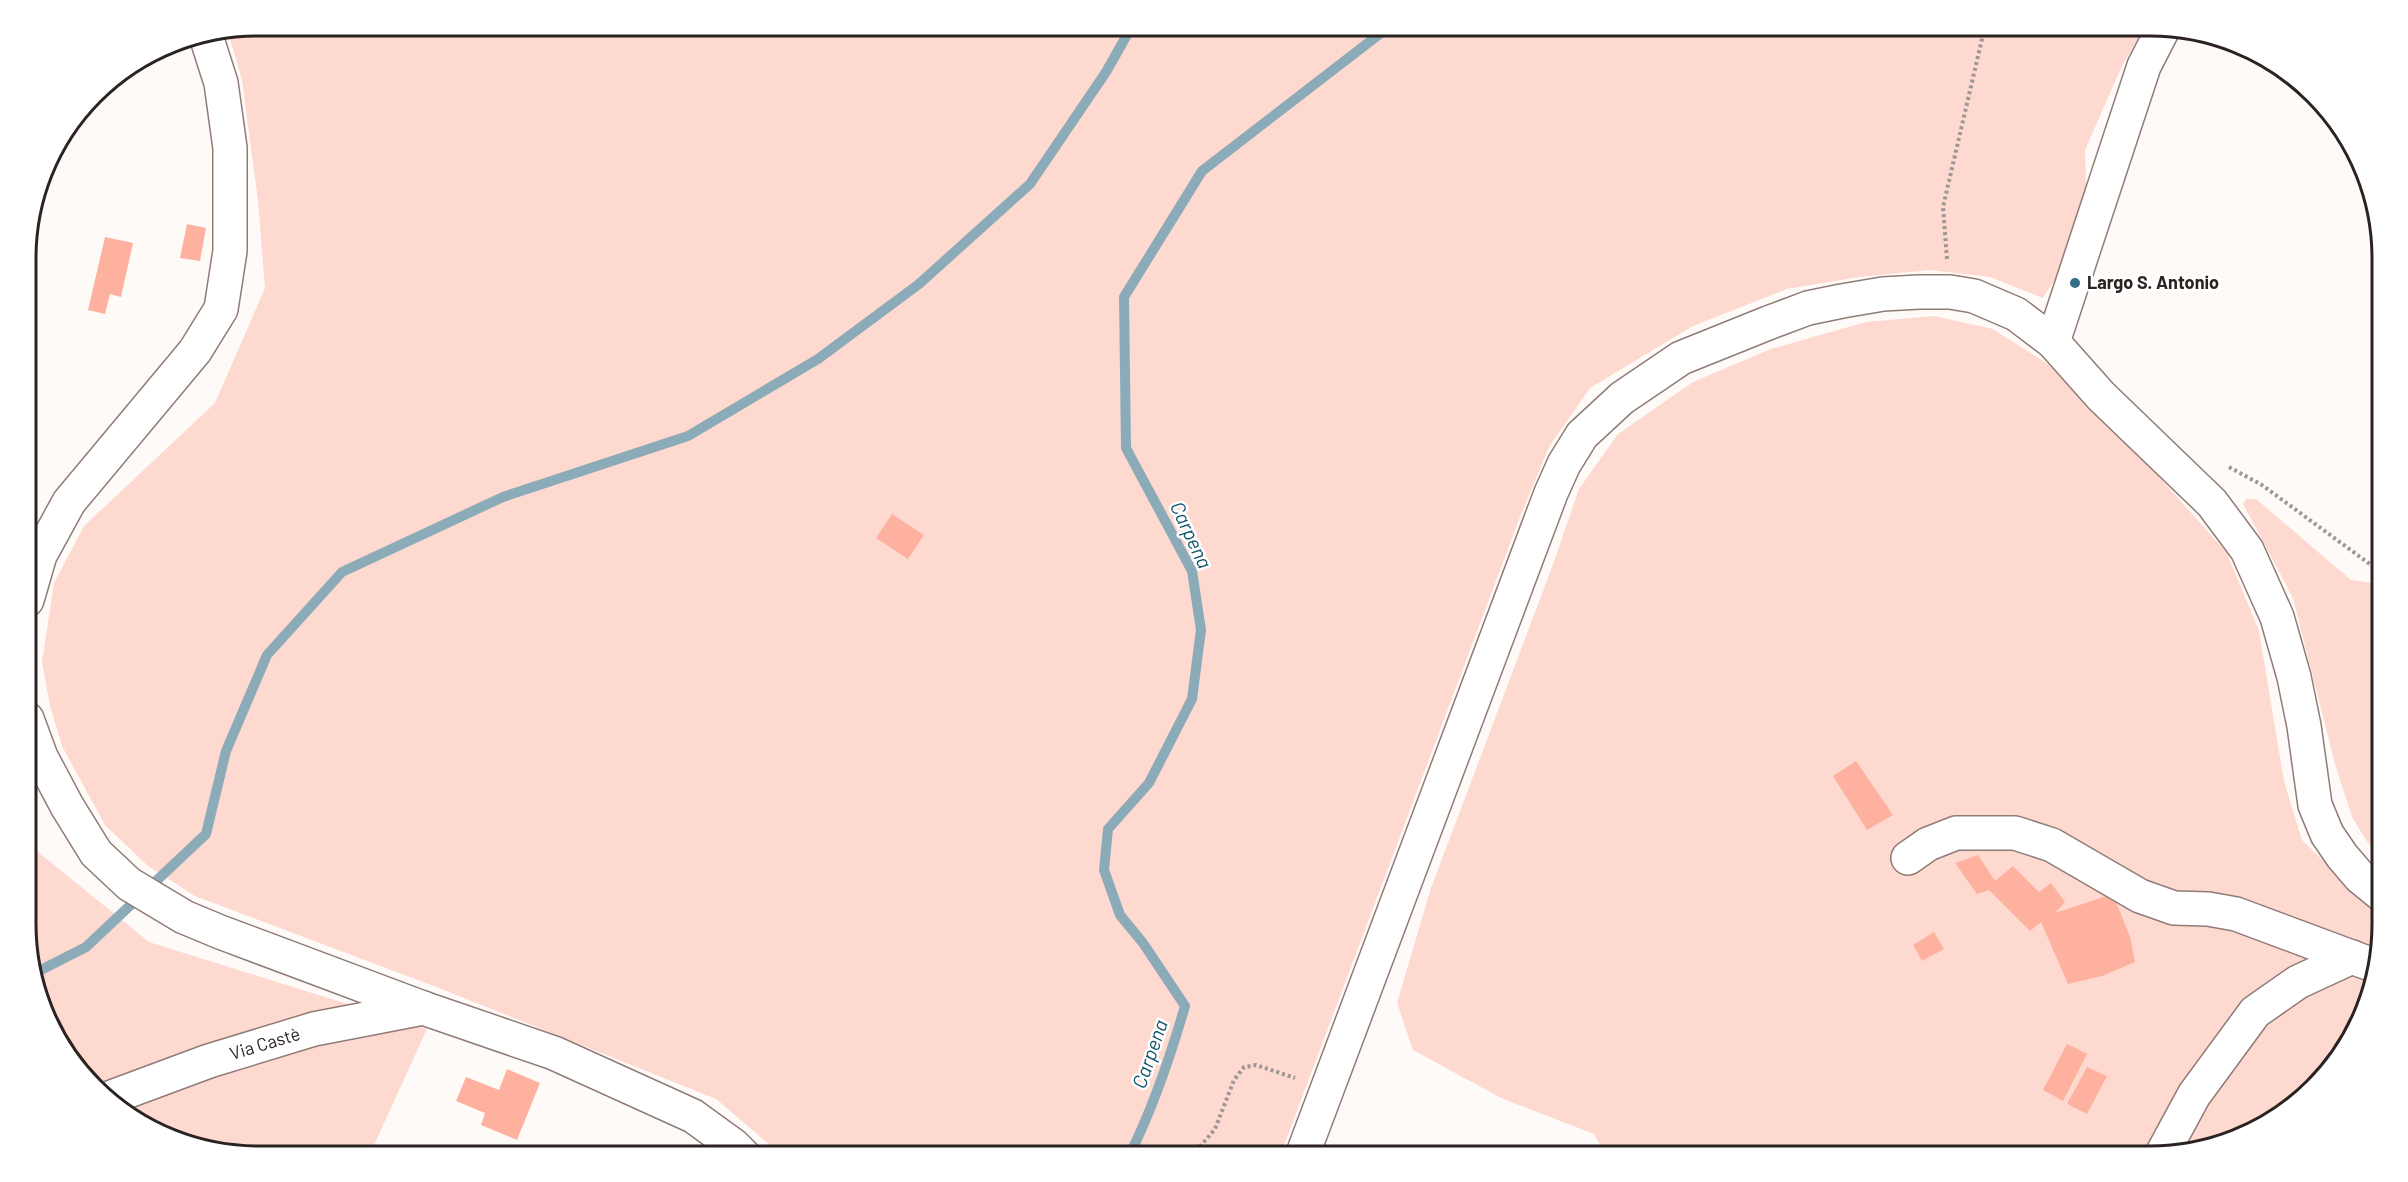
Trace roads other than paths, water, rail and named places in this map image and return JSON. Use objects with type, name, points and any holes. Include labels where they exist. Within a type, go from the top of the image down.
[{"type":"street","points":[[2053,342],[2144,66],[2159,36]]},
{"type":"street","points":[[36,569],[40,555],[69,502],[195,351],[221,309],[230,251],[230,148],[221,83],[208,42]]},
{"type":"street","points":[[1306,1146],[1551,493],[1564,464],[1582,435],[1622,398],[1681,358],[1808,308],[1852,299],[1919,292],[1950,292],[1974,297],[2016,314],[2053,342],[2101,396],[2211,503],[2247,550],[2277,617],[2294,677],[2304,726],[2315,805],[2327,834],[2342,856],[2372,887]]},
{"type":"street","points":[[36,745],[67,807],[96,854],[129,884],[184,917],[423,1008],[554,1053],[693,1116],[735,1146]]},
{"type":"street","points":[[1908,858],[1928,844],[1956,833],[2015,833],[2052,844],[2140,896],[2174,908],[2208,909],[2236,914],[2362,961]]},
{"type":"street","points":[[2167,1146],[2194,1095],[2255,1012],[2298,982],[2362,961]]},
{"type":"street","name":"Via Castè","points":[[117,1095],[209,1061],[315,1029],[423,1008]]},
{"type":"waterway","points":[[41,970],[86,947],[206,834],[226,751],[267,655],[342,572],[503,497],[688,436],[818,359],[919,284],[1030,184],[1106,72],[1126,36]]},
{"type":"waterway","name":"Carpena","points":[[1134,1146],[1160,1082],[1185,1006],[1143,943],[1120,915],[1104,870],[1108,829],[1149,783],[1192,699],[1201,630],[1192,571],[1126,448],[1124,297],[1202,171],[1377,36]]},
{"type":"place","name":"Largo S. Antonio","points":[[2075,283]]}]
